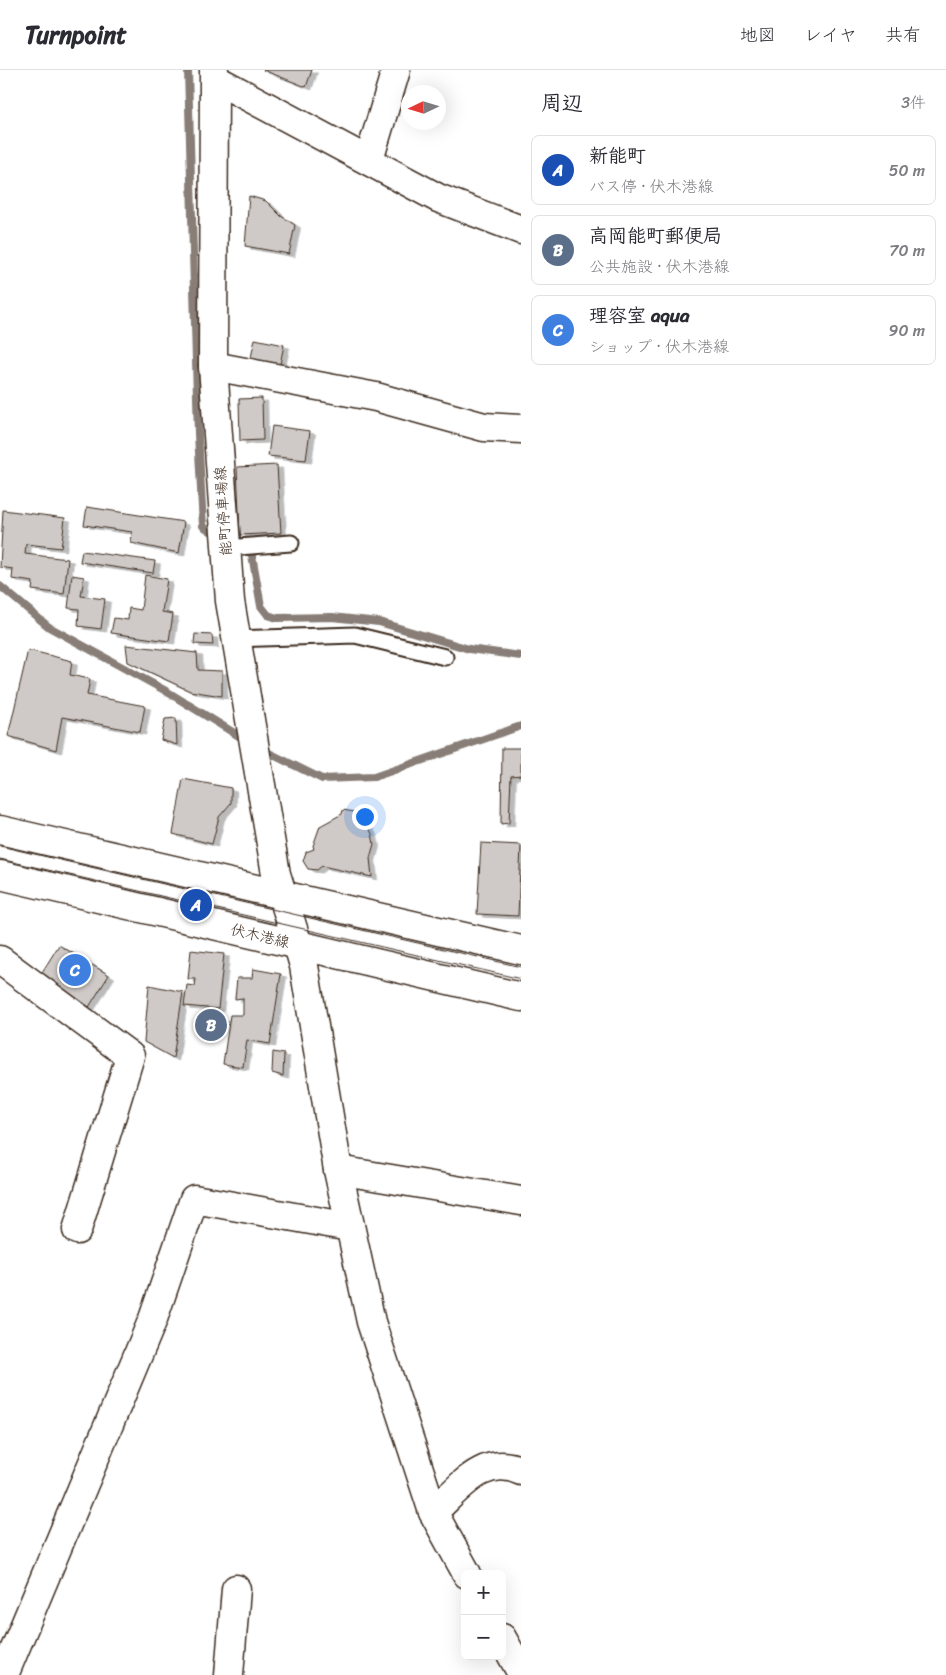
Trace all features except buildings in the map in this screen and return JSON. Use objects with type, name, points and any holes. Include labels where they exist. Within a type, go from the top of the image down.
[{"type":"street","points":[[369,160],[396,70]]},
{"type":"street","points":[[214,74],[438,198],[521,230]]},
{"type":"street","name":"能町停車場線","points":[[214,74],[213,366],[225,548],[235,639],[276,874],[298,945],[338,1170],[371,1322],[433,1512],[465,1570]]},
{"type":"street","points":[[213,366],[376,397],[484,427],[521,428]]},
{"type":"street","points":[[0,830],[521,950]]},
{"type":"street","name":"伏木港線","points":[[0,875],[521,997]]},
{"type":"street","points":[[0,961],[130,1056],[77,1230]]},
{"type":"street","points":[[338,1170],[521,1201]]},
{"type":"street","points":[[4,1675],[153,1319],[194,1199],[350,1227]]},
{"type":"street","points":[[433,1512],[480,1470],[508,1465],[521,1471]]},
{"type":"street","points":[[229,1675],[236,1589]]},
{"type":"street","points":[[506,1645],[521,1673],[513,1675]]},
{"type":"lane","points":[[225,548],[291,543]]},
{"type":"lane","points":[[235,639],[355,635],[445,657]]},
{"type":"waterway","points":[[188,70],[198,434],[203,526],[212,532],[220,534]]},
{"type":"waterway","points":[[245,546],[252,555],[261,606],[268,615],[277,618],[332,617],[379,622],[469,649],[521,656]]},
{"type":"waterway","points":[[0,586],[49,627],[166,691],[247,741]]},
{"type":"waterway","points":[[261,749],[322,779],[374,777],[521,726]]},
{"type":"tram line","points":[[0,846],[521,967]]},
{"type":"tram line","points":[[0,859],[521,979]]},
{"type":"place","name":"新能町","points":[[196,905]]},
{"type":"place","name":"理容室 aqua","points":[[75,970]]},
{"type":"place","name":"高岡能町郵便局","points":[[211,1025]]}]
